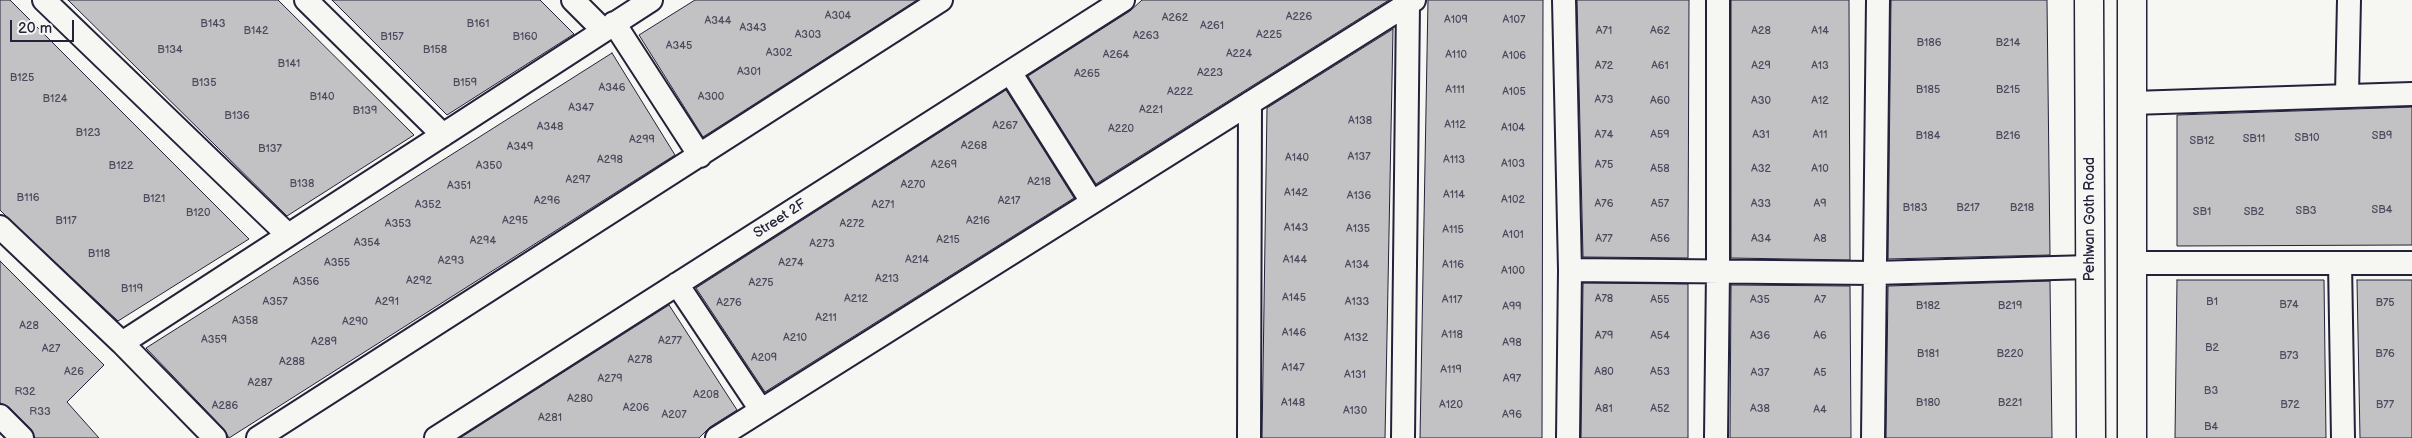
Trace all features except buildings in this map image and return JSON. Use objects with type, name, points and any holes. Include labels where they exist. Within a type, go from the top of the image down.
[{"type":"main road","name":"Pehlwan Goth Road","points":[[2089,0],[2091,438]]},
{"type":"main road","points":[[2132,0],[2132,438]]},
{"type":"street","points":[[44,0],[288,235]]},
{"type":"street","points":[[306,0],[443,135]]},
{"type":"street","points":[[572,0],[608,27],[700,156]]},
{"type":"street","points":[[122,343],[650,0]]},
{"type":"street","points":[[258,438],[941,0]]},
{"type":"street","name":"Street 2F","points":[[436,438],[1123,0]]},
{"type":"street","points":[[1564,0],[1570,270],[1568,438]]},
{"type":"street","points":[[1716,438],[1718,0]]},
{"type":"street","points":[[1873,438],[1878,0]]},
{"type":"street","points":[[2347,94],[2349,0]]},
{"type":"street","points":[[717,438],[1411,2]]},
{"type":"street","points":[[1403,438],[1411,2]]},
{"type":"street","points":[[1010,72],[1092,202]]},
{"type":"street","points":[[2132,103],[2347,94],[2412,94]]},
{"type":"street","points":[[1249,438],[1250,103]]},
{"type":"street","points":[[0,227],[122,343],[215,438]]},
{"type":"street","points":[[2132,263],[2412,262]]},
{"type":"street","points":[[2340,263],[2343,438]]},
{"type":"street","points":[[1570,270],[1874,273],[2090,267]]},
{"type":"street","points":[[677,284],[761,410]]},
{"type":"street","points":[[0,416],[22,438]]}]
